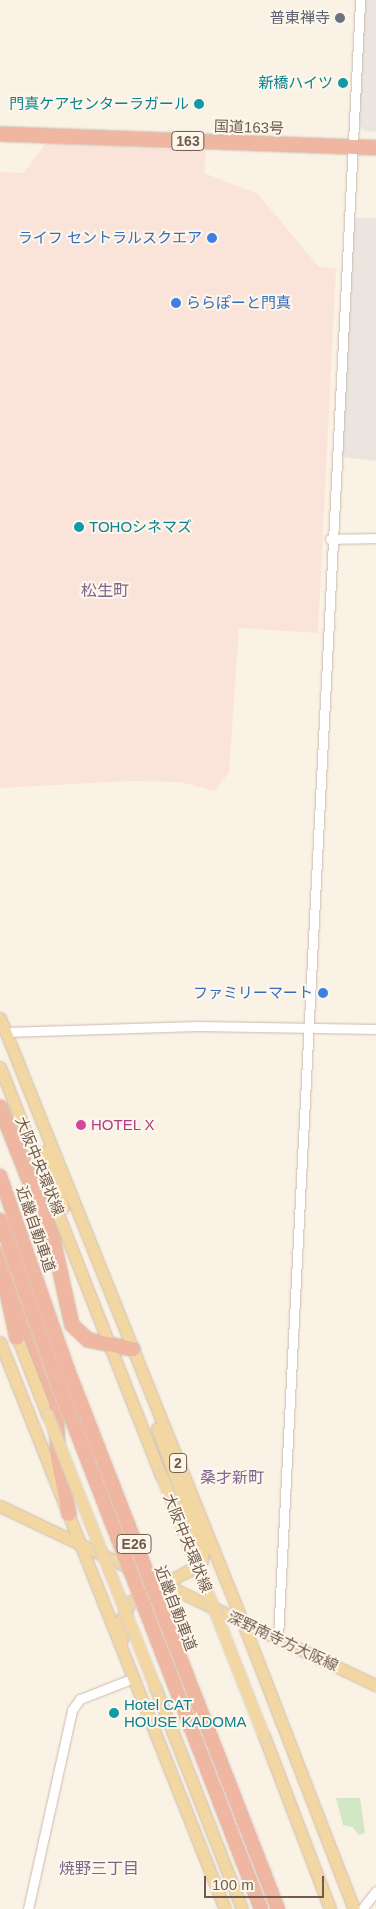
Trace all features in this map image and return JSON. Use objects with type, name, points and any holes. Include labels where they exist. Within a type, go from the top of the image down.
[{"type":"highway","name":"国道163号","points":[[0,126],[351,143],[376,148]]},
{"type":"highway","name":"国道163号","points":[[0,134],[351,143],[376,139]]},
{"type":"highway","points":[[0,1107],[44,1217],[72,1324],[88,1340],[133,1349]]},
{"type":"highway","name":"近畿自動車道","points":[[0,1176],[68,1370],[278,1909]]},
{"type":"highway","name":"近畿自動車道","points":[[0,1220],[58,1385],[260,1909]]},
{"type":"highway","points":[[0,1254],[47,1372],[58,1412],[58,1457],[69,1514]]},
{"type":"highway","points":[[0,1263],[4,1294],[17,1338]]},
{"type":"main road","name":"2","points":[[0,1018],[243,1623],[354,1909]]},
{"type":"main road","name":"大阪中央環状線","points":[[0,1067],[264,1736],[330,1909]]},
{"type":"main road","points":[[28,1086],[76,1257]]},
{"type":"main road","points":[[17,1338],[242,1909]]},
{"type":"main road","points":[[0,1342],[225,1909]]},
{"type":"main road","points":[[122,1648],[121,1620],[131,1601],[202,1561],[204,1552],[162,1445],[150,1395]]},
{"type":"main road","name":"深野南寺方大阪線","points":[[0,1506],[376,1685]]},
{"type":"main road","points":[[196,1836],[233,1909]]},
{"type":"street","points":[[278,1638],[330,539],[360,0]]},
{"type":"street","points":[[330,539],[376,538]]},
{"type":"street","points":[[6,1032],[198,1026],[376,1029]]},
{"type":"street","points":[[28,1909],[72,1710],[86,1696],[134,1678]]},
{"type":"street","points":[[362,1909],[376,1891]]},
{"type":"shaded area","points":[[364,0],[376,0],[376,132],[364,131],[357,121]]},
{"type":"shaded area","points":[[46,143],[206,151],[204,173],[258,194],[319,267],[336,268],[318,633],[239,628],[229,772],[215,791],[180,782],[130,781],[0,788],[0,172],[24,173]]},
{"type":"shaded area","points":[[354,218],[376,218],[376,461],[342,457]]},
{"type":"green space","points":[[336,1798],[360,1798],[365,1833],[359,1835],[352,1827],[343,1825]]},
{"type":"place","name":"普東禅寺","points":[[340,18]]},
{"type":"place","name":"新橋ハイツ","points":[[343,83]]},
{"type":"place","name":"門真ケアセンターラガール","points":[[199,104]]},
{"type":"place","name":"ライフ セントラルスクエア","points":[[212,238]]},
{"type":"place","name":"ららぽーと門真","points":[[176,303]]},
{"type":"place","name":"TOHOシネマズ","points":[[79,527]]},
{"type":"place","name":"ファミリーマート","points":[[323,993]]},
{"type":"place","name":"HOTEL X","points":[[81,1125]]},
{"type":"place","name":"Hotel CAT HOUSE KADOMA","points":[[114,1713]]},
{"type":"district","name":"松生町","points":[[105,591]]},
{"type":"district","name":"桑才新町","points":[[232,1478]]},
{"type":"district","name":"焼野三丁目","points":[[99,1869]]}]
